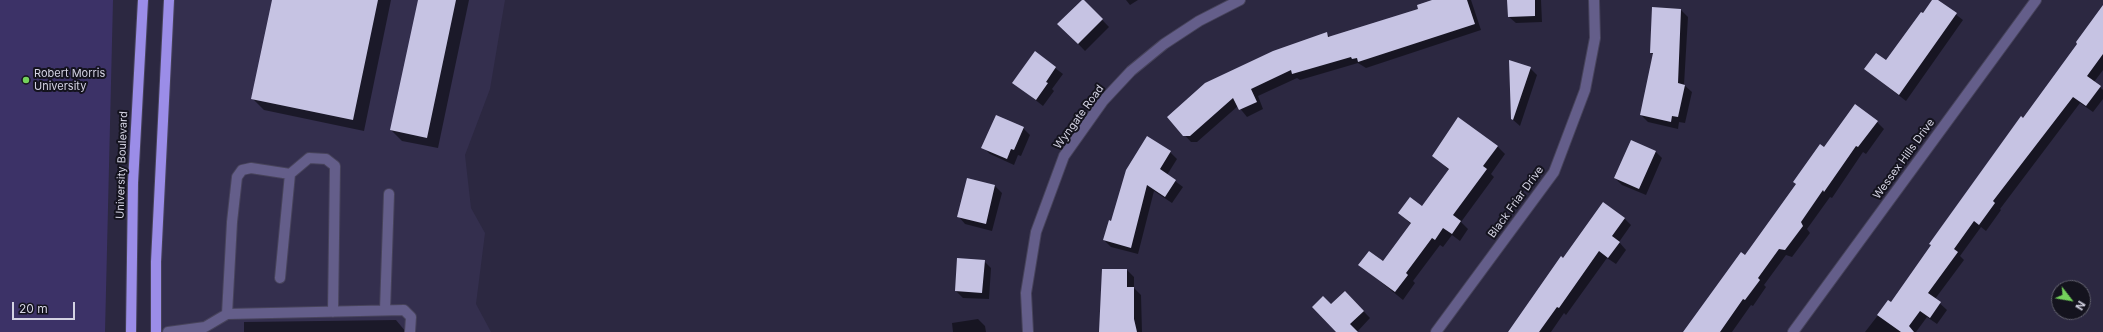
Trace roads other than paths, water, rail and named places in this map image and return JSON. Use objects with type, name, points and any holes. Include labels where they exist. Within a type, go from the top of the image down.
[{"type":"main road","name":"University Boulevard","points":[[130,332],[133,183],[143,0]]},
{"type":"main road","points":[[156,332],[156,262],[169,0]]},
{"type":"street","name":"Wyngate Road","points":[[1028,332],[1026,293],[1036,232],[1064,156],[1103,101],[1132,71],[1164,44],[1199,21],[1240,0]]},
{"type":"street","name":"Black Friar Drive","points":[[1436,332],[1554,172],[1585,90],[1595,38],[1594,0]]},
{"type":"street","name":"Wessex Hills Drive","points":[[1793,332],[2036,0]]},
{"type":"street","points":[[280,278],[290,174],[309,158],[326,159],[335,166],[333,312]]},
{"type":"street","points":[[227,314],[232,222],[237,177],[242,170],[251,168],[290,174]]},
{"type":"street","points":[[385,310],[390,194]]},
{"type":"street","points":[[168,332],[205,330],[227,314],[404,310],[411,317],[410,332]]},
{"type":"place","name":"Robert Morris University","points":[[26,80]]}]
